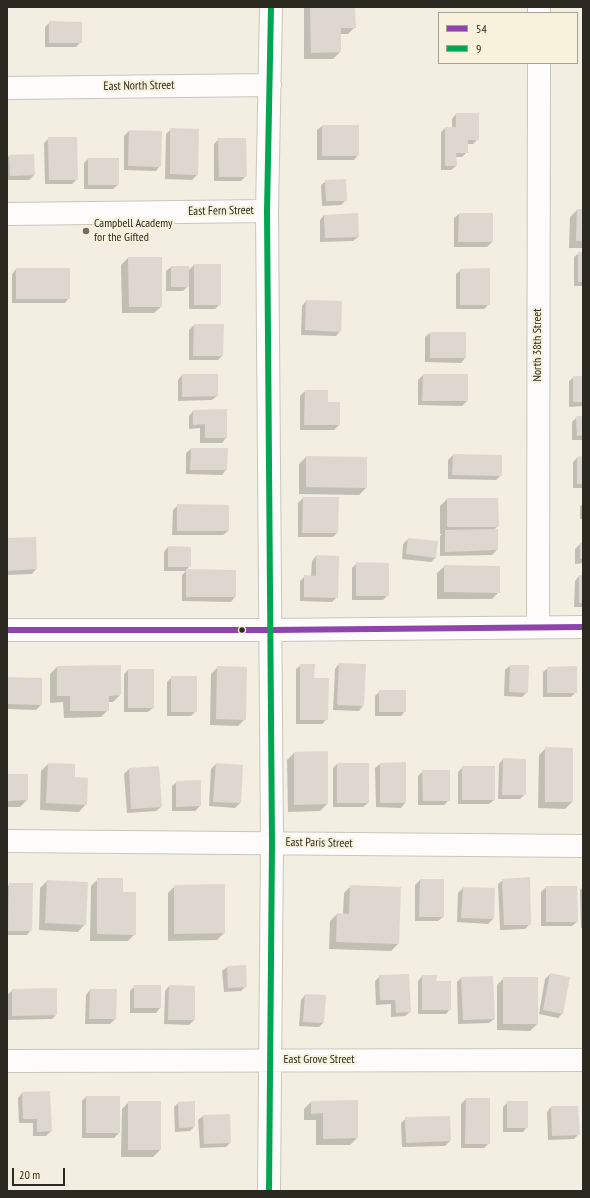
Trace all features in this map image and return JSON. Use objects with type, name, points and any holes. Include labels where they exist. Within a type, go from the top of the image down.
[{"type":"street","points":[[269,1191],[272,843],[267,211],[271,7]]},
{"type":"street","name":"North 38th Street","points":[[538,627],[539,64]]},
{"type":"street","name":"East North Street","points":[[7,88],[270,85]]},
{"type":"street","name":"East Fern Street","points":[[7,214],[267,211]]},
{"type":"street","points":[[7,630],[270,630],[583,627]]},
{"type":"street","name":"East Paris Street","points":[[7,841],[583,846]]},
{"type":"street","name":"East Grove Street","points":[[7,1061],[583,1060]]},
{"type":"building","points":[[310,7],[355,7],[356,28],[341,28],[341,52],[311,53]]},
{"type":"building","points":[[49,21],[82,22],[82,43],[49,43]]},
{"type":"building","points":[[456,113],[479,113],[479,140],[468,140],[468,153],[456,153],[457,166],[445,166],[445,127],[456,127]]},
{"type":"building","points":[[322,125],[359,125],[359,156],[322,156]]},
{"type":"building","points":[[170,128],[199,129],[198,175],[170,174]]},
{"type":"building","points":[[129,130],[162,131],[161,167],[128,166]]},
{"type":"building","points":[[48,137],[77,137],[78,180],[49,180]]},
{"type":"building","points":[[218,138],[246,138],[247,177],[219,177]]},
{"type":"building","points":[[34,154],[35,175],[10,176],[9,155]]},
{"type":"building","points":[[88,158],[119,158],[119,185],[88,185]]},
{"type":"building","points":[[346,179],[347,201],[326,201],[325,180]]},
{"type":"building","points":[[577,209],[583,209],[583,241],[576,241]]},
{"type":"building","points":[[358,213],[359,237],[325,238],[324,215]]},
{"type":"building","points":[[459,213],[493,213],[493,242],[458,242]]},
{"type":"building","points":[[578,252],[583,252],[583,282],[578,282]]},
{"type":"building","points":[[128,257],[162,257],[162,307],[129,307]]},
{"type":"building","points":[[194,264],[221,264],[221,305],[194,305]]},
{"type":"building","points":[[171,266],[189,266],[189,287],[171,287]]},
{"type":"building","points":[[16,268],[70,268],[70,299],[16,299]]},
{"type":"building","points":[[490,268],[490,305],[460,305],[460,269]]},
{"type":"building","points":[[306,300],[342,301],[341,332],[305,330]]},
{"type":"building","points":[[194,324],[224,324],[223,356],[193,356]]},
{"type":"building","points":[[430,332],[466,332],[466,358],[430,358]]},
{"type":"building","points":[[182,374],[218,374],[218,396],[182,397]]},
{"type":"building","points":[[423,374],[468,374],[468,401],[422,401]]},
{"type":"building","points":[[573,376],[583,376],[583,402],[573,402]]},
{"type":"building","points":[[305,390],[328,390],[328,402],[340,402],[340,425],[304,425]]},
{"type":"building","points":[[227,409],[227,438],[205,438],[205,424],[193,425],[193,410]]},
{"type":"building","points":[[576,416],[583,416],[583,435],[577,436]]},
{"type":"building","points":[[191,448],[228,448],[227,470],[190,470]]},
{"type":"building","points":[[453,454],[502,455],[502,476],[452,475]]},
{"type":"building","points":[[306,456],[367,457],[367,488],[306,487]]},
{"type":"building","points":[[583,456],[583,484],[577,484],[577,457]]},
{"type":"building","points":[[303,497],[339,497],[338,533],[302,533]]},
{"type":"building","points":[[447,498],[498,498],[499,527],[447,527]]},
{"type":"building","points":[[177,504],[229,505],[229,531],[177,531]]},
{"type":"building","points":[[498,529],[498,550],[445,552],[445,530]]},
{"type":"building","points":[[36,537],[37,569],[7,571],[7,538]]},
{"type":"building","points":[[408,538],[438,541],[436,558],[406,554]]},
{"type":"building","points":[[580,543],[583,543],[583,559],[580,559]]},
{"type":"building","points":[[168,546],[191,547],[191,567],[168,567]]},
{"type":"building","points":[[316,555],[339,556],[338,598],[304,597],[304,575],[316,576]]},
{"type":"building","points":[[356,562],[389,563],[389,596],[356,596]]},
{"type":"building","points":[[444,565],[500,566],[500,593],[444,592]]},
{"type":"building","points":[[186,569],[236,570],[236,597],[186,597]]},
{"type":"building","points":[[579,575],[583,575],[583,603],[579,603]]},
{"type":"building","points":[[339,663],[366,664],[364,706],[337,705]]},
{"type":"building","points":[[300,664],[315,664],[314,678],[329,678],[328,720],[300,720]]},
{"type":"building","points":[[121,665],[121,695],[109,696],[109,711],[70,711],[70,696],[57,696],[57,666]]},
{"type":"building","points":[[510,665],[529,665],[528,693],[509,692]]},
{"type":"building","points":[[217,666],[247,667],[246,720],[216,719]]},
{"type":"building","points":[[577,666],[577,693],[547,693],[547,667]]},
{"type":"building","points":[[128,669],[154,669],[154,708],[128,708]]},
{"type":"building","points":[[171,676],[197,676],[197,712],[171,712]]},
{"type":"building","points":[[7,677],[42,678],[42,705],[7,704]]},
{"type":"building","points":[[379,690],[406,690],[406,712],[379,712]]},
{"type":"building","points":[[545,747],[573,748],[573,802],[545,802]]},
{"type":"building","points":[[328,751],[328,804],[294,805],[294,752]]},
{"type":"building","points":[[503,758],[526,759],[526,795],[502,795]]},
{"type":"building","points":[[406,762],[406,803],[380,803],[380,763]]},
{"type":"building","points":[[48,763],[75,764],[75,777],[88,778],[87,805],[46,803]]},
{"type":"building","points":[[216,763],[243,765],[241,803],[213,802]]},
{"type":"building","points":[[337,763],[369,763],[369,803],[337,803]]},
{"type":"building","points":[[159,766],[162,807],[131,809],[129,768]]},
{"type":"building","points":[[462,766],[495,766],[495,800],[462,800]]},
{"type":"building","points":[[422,770],[450,770],[450,801],[423,801]]},
{"type":"building","points":[[7,774],[28,774],[28,800],[7,801]]},
{"type":"building","points":[[201,780],[201,806],[176,807],[176,781]]},
{"type":"building","points":[[530,877],[531,925],[504,925],[502,879]]},
{"type":"building","points":[[97,878],[123,878],[123,892],[136,892],[136,935],[97,934]]},
{"type":"building","points":[[420,879],[444,879],[444,917],[419,917]]},
{"type":"building","points":[[47,880],[88,882],[86,925],[45,923]]},
{"type":"building","points":[[9,883],[33,883],[32,931],[8,931]]},
{"type":"building","points":[[225,884],[225,933],[174,934],[174,885]]},
{"type":"building","points":[[350,885],[401,887],[399,944],[336,942],[337,913],[349,914]]},
{"type":"building","points":[[546,886],[577,886],[578,922],[546,922]]},
{"type":"building","points":[[463,887],[495,888],[494,919],[461,918]]},
{"type":"building","points":[[246,965],[247,987],[228,988],[227,966]]},
{"type":"building","points":[[550,973],[570,977],[563,1014],[543,1010]]},
{"type":"building","points":[[409,974],[411,1012],[396,1013],[395,1000],[380,1000],[379,975]]},
{"type":"building","points":[[422,975],[437,975],[436,981],[451,981],[451,1010],[422,1010]]},
{"type":"building","points":[[493,976],[495,1019],[463,1020],[461,977]]},
{"type":"building","points":[[503,977],[538,977],[538,1024],[503,1024]]},
{"type":"building","points":[[134,985],[161,985],[161,1008],[134,1008]]},
{"type":"building","points":[[169,985],[195,986],[195,1020],[168,1020]]},
{"type":"building","points":[[57,988],[57,1015],[12,1016],[12,989]]},
{"type":"building","points":[[90,989],[117,989],[116,1019],[89,1019]]},
{"type":"building","points":[[305,994],[326,995],[324,1023],[303,1022]]},
{"type":"building","points":[[50,1091],[52,1131],[37,1132],[37,1119],[23,1119],[22,1092]]},
{"type":"building","points":[[86,1096],[120,1096],[120,1133],[86,1133]]},
{"type":"building","points":[[466,1098],[490,1098],[490,1144],[465,1144]]},
{"type":"building","points":[[358,1100],[358,1138],[323,1139],[323,1113],[311,1114],[311,1101]]},
{"type":"building","points":[[128,1101],[161,1101],[161,1150],[128,1150]]},
{"type":"building","points":[[195,1101],[195,1127],[179,1128],[178,1102]]},
{"type":"building","points":[[507,1101],[528,1101],[528,1128],[507,1128]]},
{"type":"building","points":[[551,1106],[578,1106],[580,1135],[552,1136]]},
{"type":"building","points":[[230,1114],[231,1143],[204,1144],[203,1115]]},
{"type":"building","points":[[450,1116],[451,1141],[406,1143],[405,1117]]},
{"type":"transit line","name":"9","points":[[269,1191],[272,843],[267,211],[271,7]]},
{"type":"transit line","name":"54","points":[[7,630],[270,630],[583,627]]},
{"type":"place","name":"Campbell Academy for the Gifted","points":[[86,231]]}]
